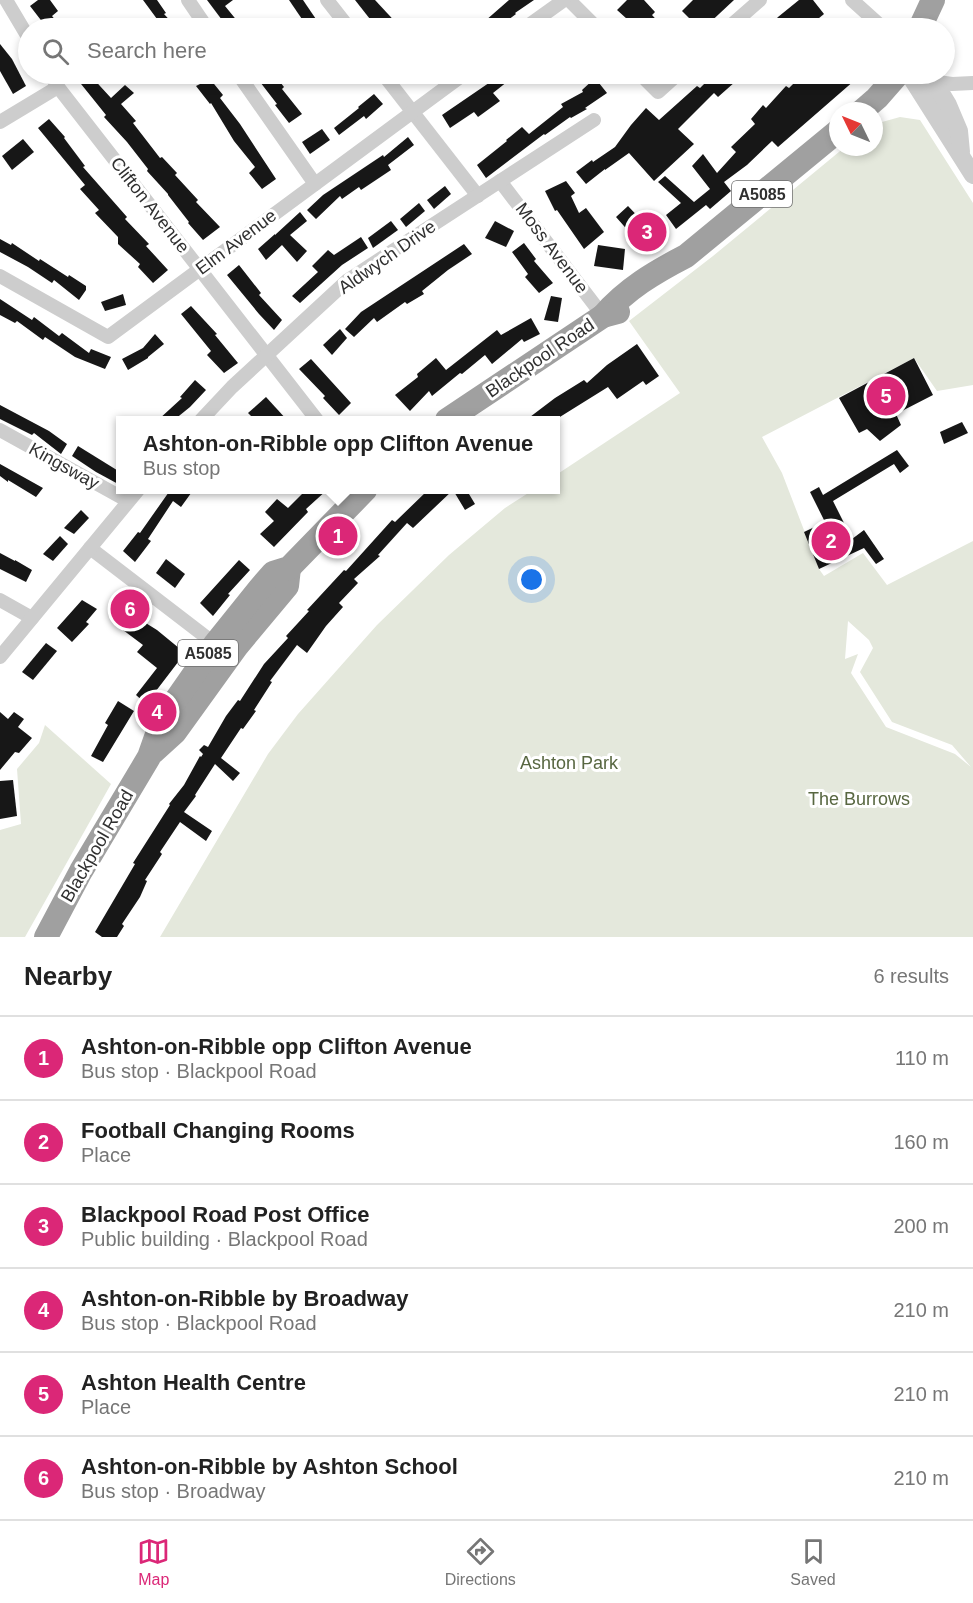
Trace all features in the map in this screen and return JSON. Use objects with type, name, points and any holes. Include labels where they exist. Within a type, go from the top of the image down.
[{"type":"highway","points":[[925,18],[933,0]]},
{"type":"highway","points":[[873,102],[890,84]]},
{"type":"highway","name":"Blackpool Road","points":[[453,416],[603,316],[632,307],[653,292],[686,256],[829,138]]},
{"type":"highway","name":"Blackpool Road","points":[[46,937],[81,871],[149,757],[161,723],[223,649],[273,573],[289,568],[360,494]]},
{"type":"street","points":[[6,0],[18,20]]},
{"type":"street","points":[[188,0],[200,18]]},
{"type":"street","points":[[327,0],[341,18]]},
{"type":"street","points":[[539,18],[564,0]]},
{"type":"street","points":[[569,0],[587,18]]},
{"type":"street","points":[[739,18],[760,0]]},
{"type":"street","points":[[852,0],[872,18]]},
{"type":"street","points":[[955,84],[973,83]]},
{"type":"street","name":"Clifton Avenue","points":[[56,84],[314,416]]},
{"type":"street","points":[[245,84],[315,184]]},
{"type":"street","points":[[391,84],[478,196]]},
{"type":"street","name":"Elm Avenue","points":[[0,276],[108,337],[451,84]]},
{"type":"street","points":[[650,84],[658,92],[667,84]]},
{"type":"street","points":[[915,84],[973,175]]},
{"type":"street","points":[[931,84],[944,98],[959,131],[962,157]]},
{"type":"street","points":[[0,122],[58,87]]},
{"type":"street","name":"Aldwych Drive","points":[[205,416],[232,387],[348,280],[594,120]]},
{"type":"street","name":"Moss Avenue","points":[[500,181],[603,316]]},
{"type":"street","name":"Kingsway","points":[[0,430],[128,501]]},
{"type":"street","points":[[0,657],[134,494]]},
{"type":"street","points":[[90,548],[223,649]]},
{"type":"street","points":[[0,600],[32,618]]},
{"type":"green space","name":"Ashton Park","points":[[900,117],[920,120],[973,203],[973,385],[937,391],[914,358],[762,437],[782,473],[819,569],[824,576],[863,553],[887,585],[973,541],[973,937],[160,937],[268,754],[298,714],[377,625],[449,555],[505,508],[527,494],[560,494],[560,472],[680,393],[629,321],[713,256],[834,156],[883,156],[883,122]],"holes":[[[848,621],[869,640],[873,648],[860,672],[892,722],[952,745],[971,767],[955,754],[886,727],[851,673],[858,654],[845,659]]]},
{"type":"green space","points":[[45,725],[111,784],[25,937],[0,937],[0,830],[21,824],[17,769],[39,743]]},
{"type":"building","points":[[38,0],[50,0],[58,11],[52,16],[54,18],[39,18],[30,6]]},
{"type":"building","points":[[143,0],[157,0],[168,18],[156,18]]},
{"type":"building","points":[[207,0],[233,0],[225,6],[235,18],[220,18]]},
{"type":"building","points":[[289,0],[303,0],[315,18],[301,18]]},
{"type":"building","points":[[355,0],[375,0],[392,18],[369,18]]},
{"type":"building","points":[[509,0],[534,0],[511,18],[488,18]]},
{"type":"building","points":[[627,0],[644,0],[655,12],[652,15],[655,18],[626,18],[617,10]]},
{"type":"building","points":[[693,0],[734,0],[715,18],[689,18],[682,11]]},
{"type":"building","points":[[799,0],[813,0],[824,14],[819,18],[778,17]]},
{"type":"building","points":[[0,44],[18,71],[18,84],[26,86],[13,94],[0,71]]},
{"type":"building","points":[[81,84],[98,84],[111,98],[125,85],[134,93],[121,104],[136,121],[133,123],[160,158],[162,157],[177,173],[175,175],[198,200],[196,202],[220,227],[203,240],[168,194],[147,171],[148,169],[127,142],[104,117],[106,115]]},
{"type":"building","points":[[214,84],[223,95],[220,98],[276,179],[262,189],[249,173],[255,167],[234,141],[211,103],[196,86]]},
{"type":"building","points":[[262,84],[282,84],[284,87],[282,89],[302,114],[289,123],[275,105],[277,104]]},
{"type":"building","points":[[487,84],[504,84],[493,93],[500,101],[478,117],[474,112],[450,128],[442,115]]},
{"type":"building","points":[[588,84],[600,84],[607,93],[585,108],[587,109],[544,134],[486,178],[477,165],[522,127],[529,134],[563,107],[561,104],[583,92],[582,90]]},
{"type":"building","points":[[704,84],[733,84],[718,97],[714,93],[678,129],[694,144],[654,181],[629,153],[586,184],[576,172],[615,147],[646,108],[659,120],[697,86],[700,88]]},
{"type":"building","points":[[793,84],[850,84],[778,147],[772,141],[747,165],[724,182],[731,191],[710,209],[706,205],[676,229],[666,215],[681,203],[658,182],[665,176],[694,202],[710,189],[692,166],[703,154],[717,173],[736,152],[731,147],[755,124],[751,119],[763,105],[766,108],[786,86],[789,88]]},
{"type":"building","points":[[374,94],[383,104],[366,119],[364,116],[339,135],[334,128]]},
{"type":"building","points":[[49,119],[65,137],[85,166],[83,167],[127,217],[125,219],[149,244],[146,246],[168,270],[153,283],[138,267],[140,264],[118,244],[118,237],[95,213],[99,210],[80,189],[85,185],[38,128]]},
{"type":"building","points":[[322,129],[330,140],[310,154],[302,142]]},
{"type":"building","points":[[408,137],[414,145],[388,165],[391,170],[361,190],[359,187],[342,199],[340,196],[316,219],[307,210],[323,195],[383,155],[384,157]]},
{"type":"building","points":[[23,139],[34,152],[12,170],[2,156]]},
{"type":"building","points":[[566,181],[575,193],[571,196],[579,213],[586,208],[604,232],[584,249],[557,210],[555,211],[545,191]]},
{"type":"building","points":[[445,186],[451,194],[434,209],[427,200]]},
{"type":"building","points":[[419,203],[425,211],[406,227],[400,219]]},
{"type":"building","points":[[628,206],[647,226],[649,222],[661,231],[646,251],[616,217]]},
{"type":"building","points":[[300,212],[307,221],[290,235],[307,251],[297,262],[282,245],[266,260],[258,249]]},
{"type":"building","points":[[391,221],[398,230],[373,248],[368,238]]},
{"type":"building","points":[[495,221],[514,231],[506,247],[485,238]]},
{"type":"building","points":[[361,237],[368,248],[342,265],[300,303],[292,296],[318,272],[312,266],[328,250],[334,255]]},
{"type":"building","points":[[0,239],[11,245],[12,243],[68,277],[69,275],[86,286],[86,290],[79,300],[54,280],[52,283],[0,252]]},
{"type":"building","points":[[524,243],[536,259],[534,261],[553,283],[539,293],[525,277],[528,274],[512,252]]},
{"type":"building","points":[[464,244],[472,254],[422,291],[424,294],[407,304],[405,302],[377,322],[374,318],[354,337],[345,329],[361,312]]},
{"type":"building","points":[[598,245],[625,249],[623,270],[594,266]]},
{"type":"building","points":[[239,265],[261,293],[259,295],[282,320],[274,330],[227,275]]},
{"type":"building","points":[[123,294],[126,305],[105,311],[101,302]]},
{"type":"building","points":[[551,296],[562,298],[558,322],[544,320]]},
{"type":"building","points":[[0,299],[32,320],[34,317],[59,336],[62,333],[89,353],[91,349],[111,357],[105,369],[75,357],[45,337],[43,340],[17,321],[15,323],[0,315]]},
{"type":"building","points":[[191,306],[217,334],[215,335],[238,363],[224,373],[207,355],[211,351],[181,314]]},
{"type":"building","points":[[531,318],[540,334],[524,342],[522,339],[492,364],[485,355],[432,396],[429,391],[410,411],[395,395],[418,377],[417,374],[436,358],[446,370],[497,330],[501,335]]},
{"type":"building","points":[[340,329],[347,338],[332,355],[323,345]]},
{"type":"building","points":[[155,334],[164,344],[148,358],[128,370],[122,359],[143,348]]},
{"type":"building","points":[[637,344],[659,376],[646,385],[643,381],[617,399],[608,387],[560,417],[531,416],[584,380],[587,383],[607,365]]},
{"type":"building","points":[[914,358],[933,395],[896,414],[901,425],[880,441],[867,429],[859,433],[839,398]]},
{"type":"building","points":[[311,359],[351,403],[339,415],[323,398],[325,396],[299,369]]},
{"type":"building","points":[[195,380],[206,390],[179,416],[162,416],[182,398],[180,397]]},
{"type":"building","points":[[266,397],[283,416],[251,416],[248,413]]},
{"type":"building","points":[[0,405],[49,431],[67,444],[61,454],[34,433],[32,435],[0,419]]},
{"type":"building","points":[[962,422],[968,433],[944,444],[940,432]]},
{"type":"building","points":[[78,446],[116,470],[116,483],[96,472],[72,456]]},
{"type":"building","points":[[897,450],[909,466],[900,473],[894,464],[833,501],[852,539],[864,530],[884,559],[876,564],[864,548],[819,569],[804,532],[825,522],[810,492],[819,487],[823,495]]},
{"type":"building","points":[[0,464],[43,488],[36,497],[8,480],[8,482],[0,476]]},
{"type":"building","points":[[167,494],[190,494],[181,507],[173,501],[148,539],[151,541],[135,562],[123,551],[138,532],[140,533]]},
{"type":"building","points":[[302,494],[322,494],[306,509],[308,512],[274,547],[260,534],[274,521],[265,512],[277,499],[288,508]]},
{"type":"building","points":[[424,494],[449,494],[413,528],[407,523],[378,555],[380,556],[354,579],[358,583],[339,603],[343,607],[307,653],[297,645],[270,681],[272,682],[254,710],[256,711],[243,729],[241,728],[221,758],[240,773],[233,781],[215,764],[184,812],[212,831],[206,841],[180,822],[160,852],[162,854],[145,880],[147,881],[140,897],[122,924],[124,926],[117,937],[102,937],[95,932],[135,864],[133,863],[203,754],[199,750],[204,745],[208,747],[226,716],[238,700],[240,701],[264,664],[288,638],[286,636],[309,611],[307,610],[392,520],[395,522]]},
{"type":"building","points":[[455,494],[469,494],[475,504],[465,510]]},
{"type":"building","points":[[81,510],[89,518],[74,534],[64,528]]},
{"type":"building","points":[[60,536],[68,544],[53,561],[43,554]]},
{"type":"building","points":[[0,553],[32,570],[26,582],[0,569]]},
{"type":"building","points":[[166,559],[185,574],[175,588],[156,573]]},
{"type":"building","points":[[239,560],[250,570],[228,594],[230,595],[213,616],[200,603]]},
{"type":"building","points":[[82,600],[97,609],[86,622],[89,624],[72,642],[57,628]]},
{"type":"building","points":[[128,612],[157,630],[185,653],[146,704],[136,695],[157,668],[137,652],[143,645],[119,627]]},
{"type":"building","points":[[46,643],[57,651],[33,680],[22,672]]},
{"type":"building","points":[[118,701],[134,711],[103,762],[91,756],[108,725],[105,723]]},
{"type":"building","points":[[0,712],[8,719],[14,712],[24,719],[18,727],[32,738],[19,753],[15,752],[0,770]]},
{"type":"building","points":[[13,780],[17,816],[0,819],[0,781]]},
{"type":"place","name":"Blackpool Road Post Office","points":[[647,232]]},
{"type":"place","name":"Ashton Health Centre","points":[[886,396]]},
{"type":"place","name":"Ashton-on-Ribble opp Clifton Avenue","points":[[338,536]]},
{"type":"place","name":"Football Changing Rooms","points":[[831,541]]},
{"type":"place","name":"Ashton-on-Ribble by Ashton School","points":[[130,609]]},
{"type":"place","name":"Ashton-on-Ribble by Broadway","points":[[157,712]]},
{"type":"park label","name":"The Burrows","points":[[859,799]]}]
